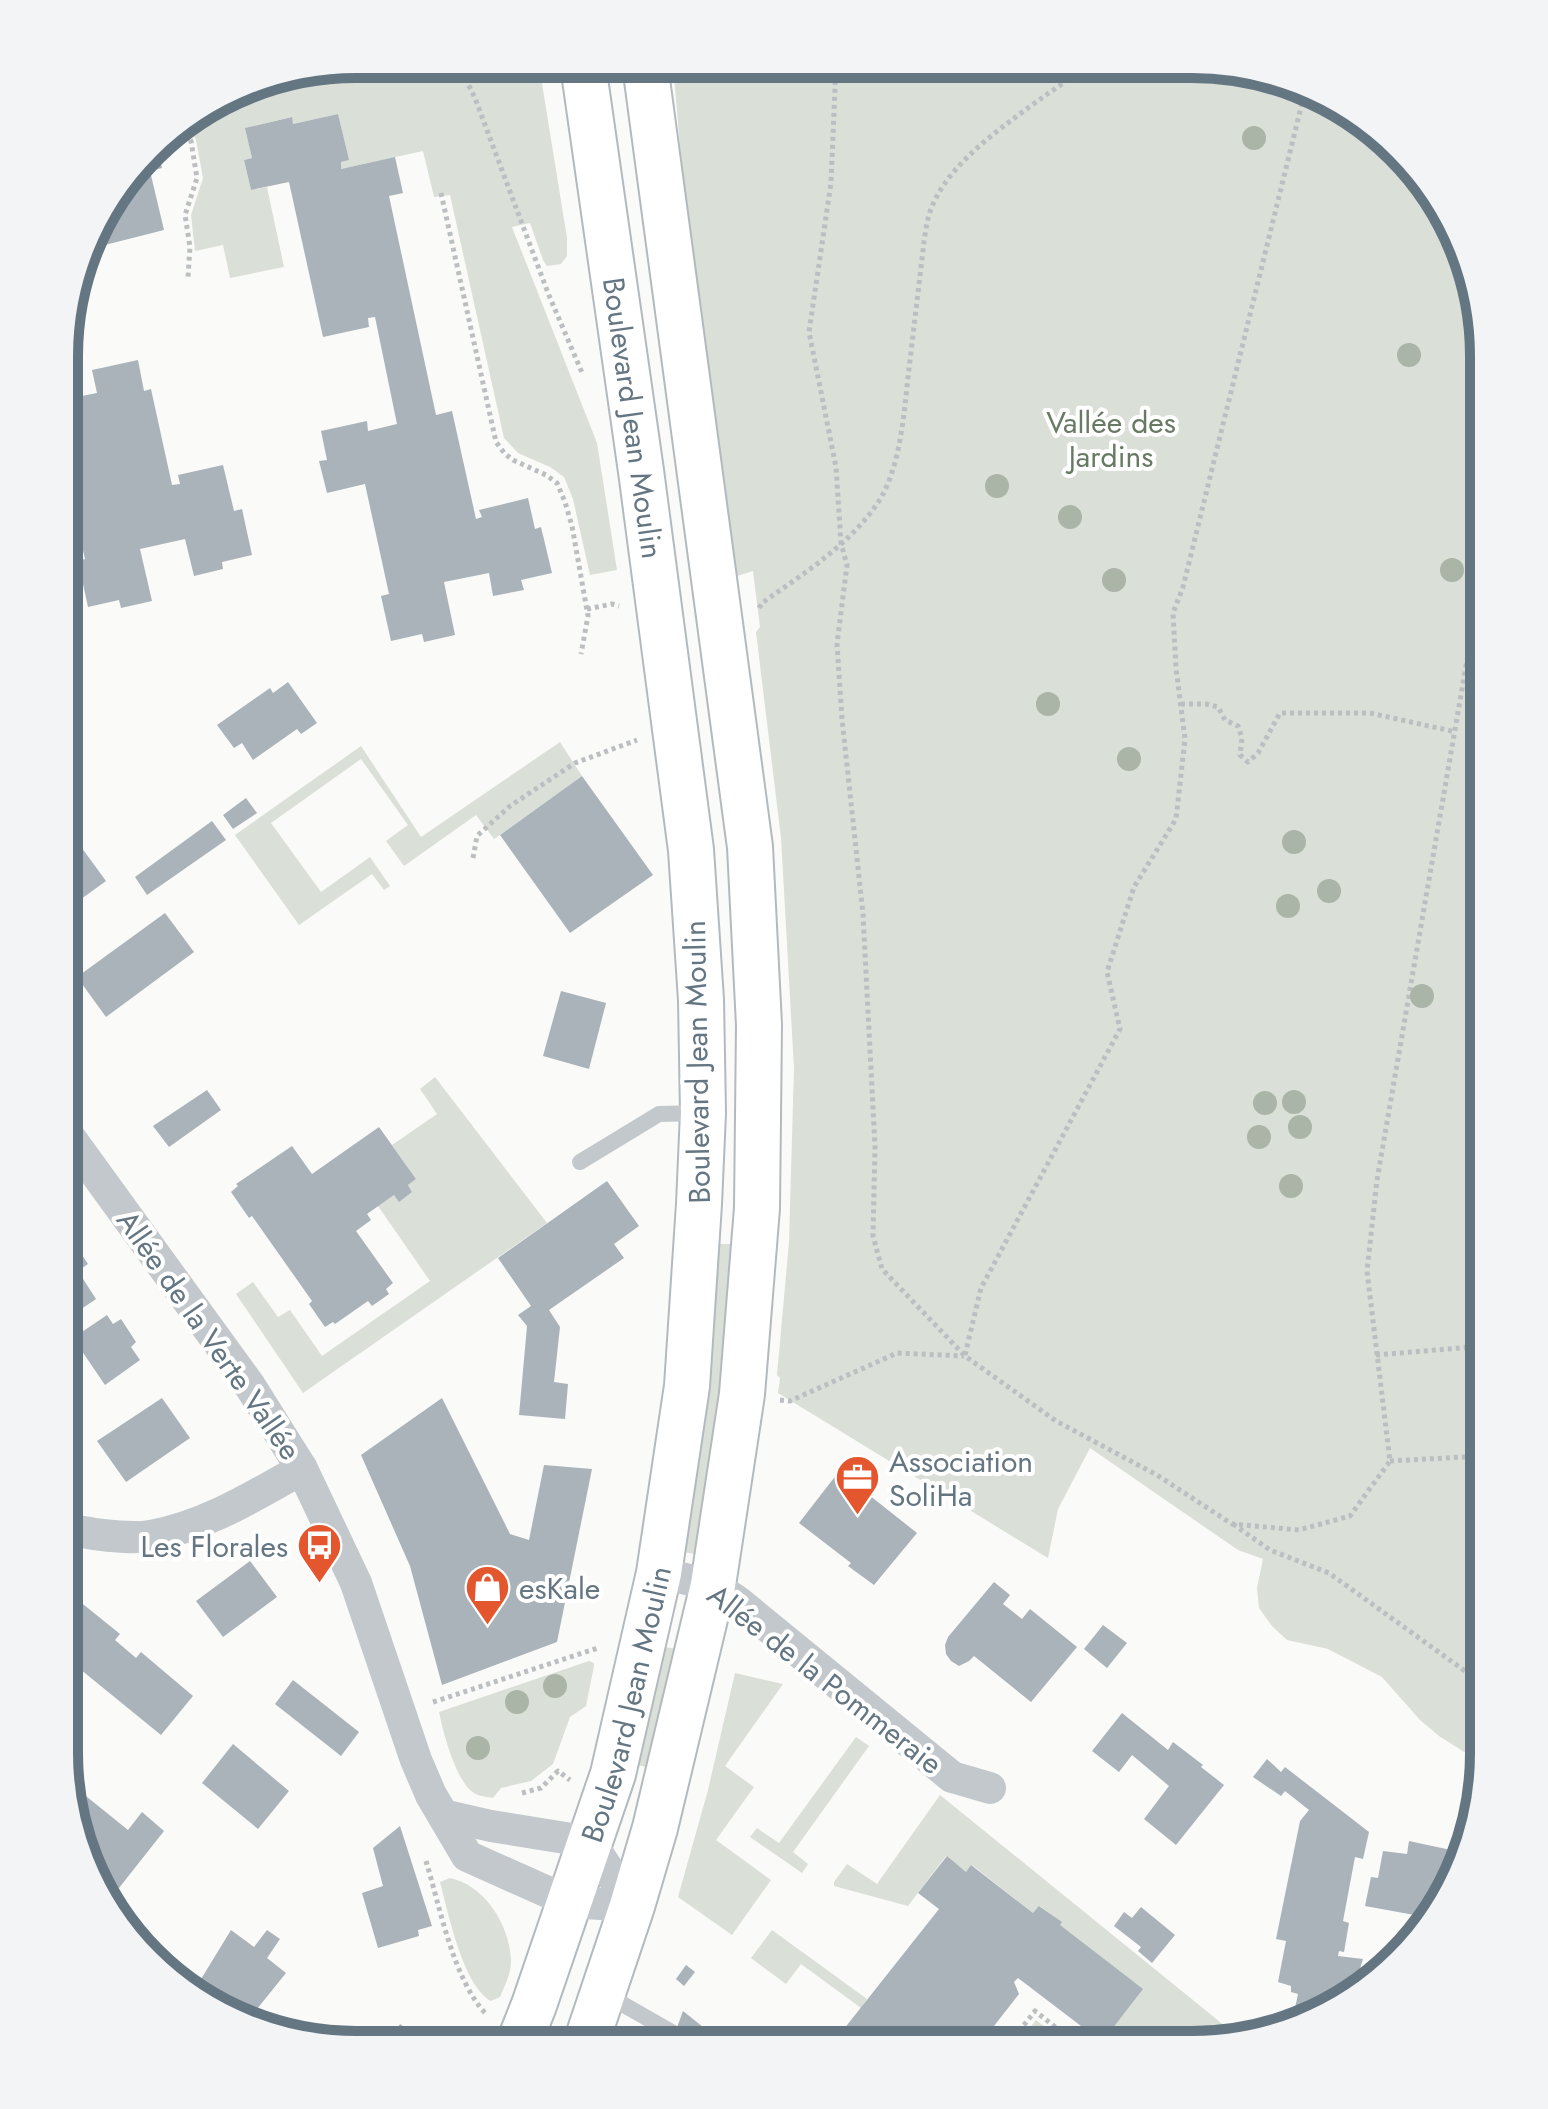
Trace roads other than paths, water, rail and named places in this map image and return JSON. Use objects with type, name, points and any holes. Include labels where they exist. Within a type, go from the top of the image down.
[{"type":"main road","name":"Boulevard Jean Moulin","points":[[523,2031],[613,1774],[659,1573],[687,1386],[703,1113],[701,1000],[691,850],[585,78]]},
{"type":"main road","name":"Boulevard Jean Moulin","points":[[590,2031],[658,1817],[713,1585],[744,1378],[757,1208],[759,1025],[750,847],[647,78]]},
{"type":"street","name":"Allée de la Verte Vallée","points":[[78,1149],[250,1386],[302,1469],[356,1583],[416,1760],[431,1795],[467,1856],[570,1902],[632,1906]]},
{"type":"street","points":[[78,1532],[148,1536],[187,1526],[302,1469]]},
{"type":"street","name":"Allée de la Pommeraie","points":[[659,1573],[713,1585],[738,1602],[952,1777],[990,1788]]},
{"type":"street","points":[[443,1815],[590,1842],[632,1906]]},
{"type":"lane","points":[[580,1162],[659,1114],[703,1113]]},
{"type":"lane","points":[[602,1993],[670,2031]]},
{"type":"place","name":"Association SoliHa","points":[[858,1517]]},
{"type":"place","name":"Les Florales","points":[[319,1585]]},
{"type":"place","name":"esKale","points":[[488,1627]]},
{"type":"park label","name":"Vallée des Jardins","points":[[1111,439]]}]
